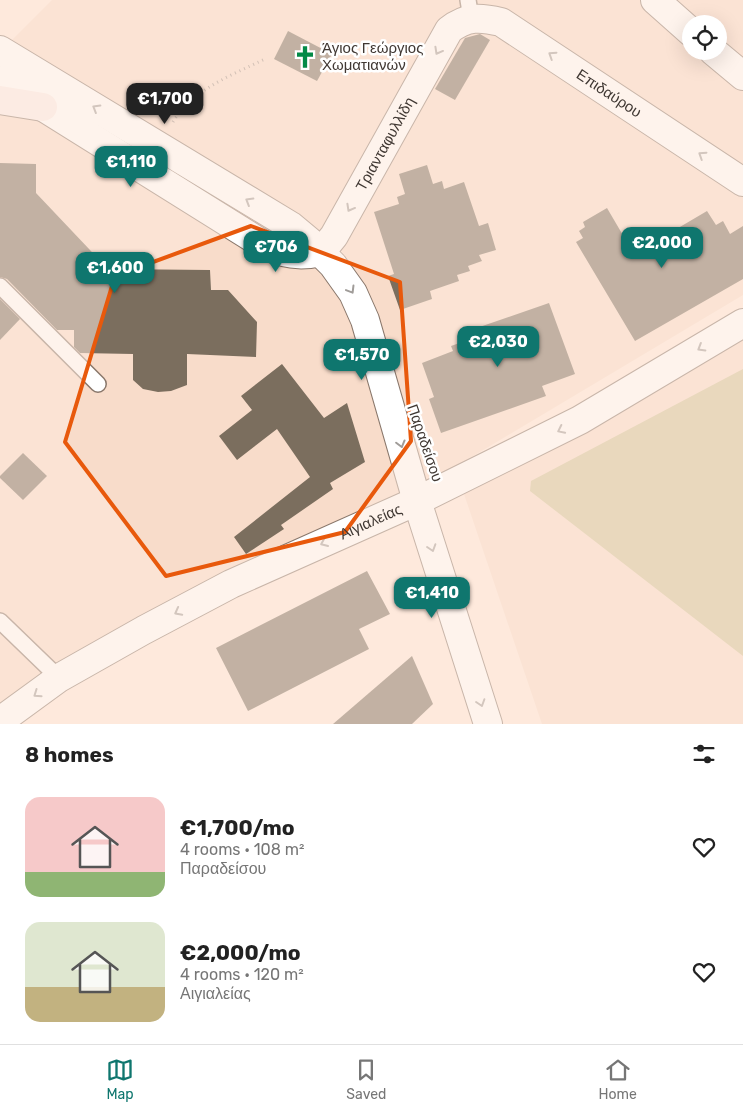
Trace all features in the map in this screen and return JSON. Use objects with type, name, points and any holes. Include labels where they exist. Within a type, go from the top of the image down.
[{"type":"main road","points":[[0,100],[43,107]]},
{"type":"street","points":[[655,0],[682,24]]},
{"type":"street","name":"Επιδαύρου","points":[[470,9],[486,18],[501,22],[743,182]]},
{"type":"street","name":"Τριανταφυλλίδη","points":[[321,252],[334,236],[450,30],[470,9]]},
{"type":"street","name":"Παραδείσου","points":[[0,50],[291,226],[321,252],[346,282],[366,320],[417,501],[488,724]]},
{"type":"street","points":[[724,60],[743,76]]},
{"type":"street","points":[[0,80],[264,245],[289,254],[308,255],[321,252]]},
{"type":"street","name":"Αιγιαλείας","points":[[0,721],[59,678],[144,630],[231,584],[417,501],[580,420],[743,323]]},
{"type":"lane","points":[[0,286],[98,384]]},
{"type":"lane","points":[[0,621],[59,678]]},
{"type":"path","points":[[160,147],[182,109],[199,94],[216,83],[265,59]]},
{"type":"highlighted area","points":[[251,226],[400,282],[411,441],[345,532],[166,576],[65,442],[115,276]]},
{"type":"shaded area","points":[[52,0],[743,0],[743,295],[396,502],[0,714],[0,52]]},
{"type":"shaded area","points":[[743,333],[743,724],[542,724],[464,494]]},
{"type":"shaded area","points":[[743,369],[743,656],[530,491],[531,481]]},
{"type":"building","points":[[288,31],[332,54],[317,81],[274,59]]},
{"type":"building","points":[[480,34],[490,40],[455,100],[435,89],[465,38]]},
{"type":"building","points":[[0,163],[36,164],[36,193],[108,269],[210,270],[211,290],[228,290],[257,322],[256,357],[187,354],[187,385],[171,391],[158,392],[143,389],[133,380],[133,354],[80,353],[74,347],[74,330],[57,330],[7,279],[0,277]]},
{"type":"building","points":[[427,165],[433,184],[442,181],[444,189],[464,182],[479,226],[488,223],[496,250],[479,255],[482,261],[468,266],[470,271],[457,275],[459,281],[430,291],[432,299],[400,310],[388,276],[394,274],[374,212],[399,204],[397,197],[405,194],[399,174]]},
{"type":"building","points":[[607,208],[634,254],[707,211],[716,225],[723,221],[730,234],[743,226],[743,279],[635,341],[576,242],[583,238],[579,231],[585,227],[583,222]]},
{"type":"building","points":[[0,299],[20,319],[0,340]]},
{"type":"building","points":[[549,303],[575,374],[542,386],[546,396],[441,433],[429,399],[434,397],[422,363],[453,351],[451,346],[468,340],[465,332]]},
{"type":"building","points":[[282,364],[324,418],[347,403],[365,462],[330,483],[333,489],[281,525],[284,529],[246,554],[234,537],[310,477],[277,429],[237,460],[219,436],[252,410],[241,396]]},
{"type":"building","points":[[23,453],[47,476],[23,500],[0,476]]},
{"type":"building","points":[[367,571],[390,614],[359,629],[369,649],[248,711],[216,648]]},
{"type":"building","points":[[412,656],[433,704],[412,724],[333,724]]},
{"type":"place","name":"Άγιος Γεώργιος Χωματιανών","points":[[305,57]]}]
